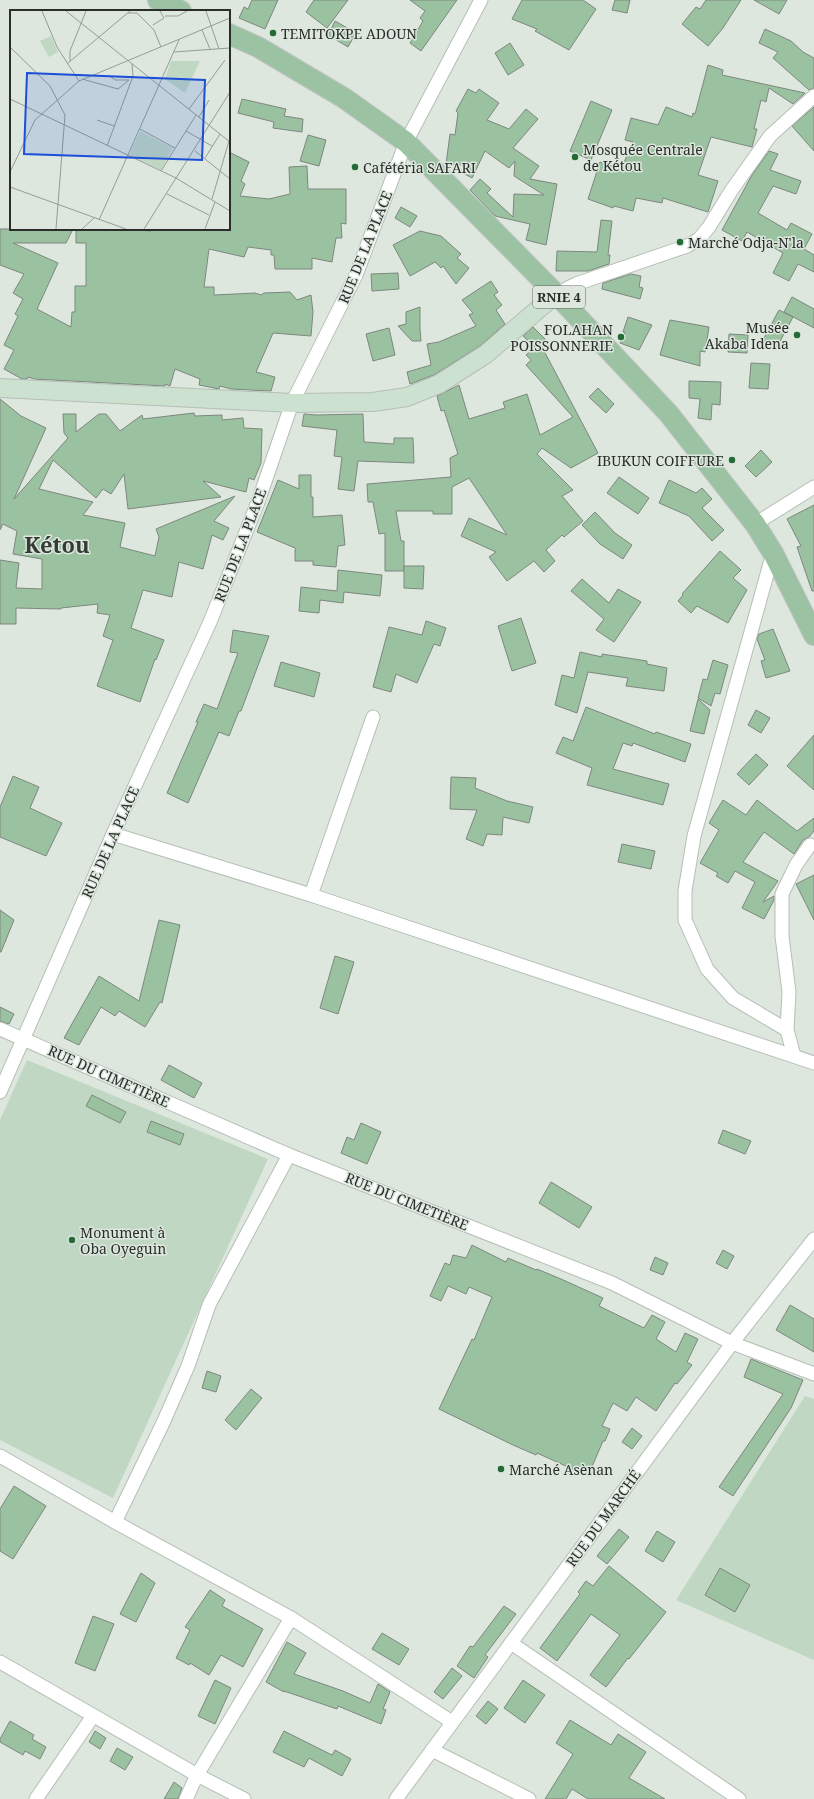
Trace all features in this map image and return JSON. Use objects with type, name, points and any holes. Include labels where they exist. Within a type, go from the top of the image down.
[{"type":"main road","points":[[158,0],[179,10]]},
{"type":"main road","name":"RNIE 4","points":[[230,34],[258,48],[344,98],[406,142],[556,294],[668,414],[755,524],[773,553],[814,635]]},
{"type":"street","name":"RUE DE LA PLACE","points":[[0,1092],[113,834],[210,622],[258,502],[292,403],[356,275],[406,142],[481,0]]},
{"type":"street","points":[[0,388],[292,403],[373,402],[407,397],[439,384],[486,354],[556,294],[576,284],[687,246],[698,239],[709,228],[731,191],[770,136],[814,96]]},
{"type":"street","points":[[755,524],[814,487]]},
{"type":"street","points":[[773,553],[694,836],[685,891],[685,920],[707,970],[733,998],[787,1030]]},
{"type":"street","points":[[311,895],[373,717]]},
{"type":"street","points":[[113,834],[311,895],[814,1063]]},
{"type":"street","points":[[794,1056],[787,1030],[789,992],[782,936],[782,894],[796,865],[810,845]]},
{"type":"street","name":"RUE DU CIMETIÈRE","points":[[0,1030],[289,1155],[612,1283],[732,1343],[814,1374]]},
{"type":"street","points":[[115,1522],[163,1423],[188,1366],[209,1305],[289,1155]]},
{"type":"street","name":"RUE DU MARCHÉ","points":[[396,1799],[732,1343],[814,1239]]},
{"type":"street","points":[[0,1456],[115,1522],[290,1618],[452,1722]]},
{"type":"street","points":[[186,1799],[197,1775],[290,1618]]},
{"type":"street","points":[[511,1643],[739,1799]]},
{"type":"street","points":[[0,1662],[197,1775],[244,1799]]},
{"type":"street","points":[[36,1799],[93,1716]]},
{"type":"street","points":[[432,1750],[529,1799]]},
{"type":"green space","points":[[27,1060],[268,1159],[113,1498],[0,1440],[0,1120]]},
{"type":"green space","points":[[805,1396],[814,1399],[814,1660],[676,1600]]},
{"type":"building","points":[[252,0],[278,0],[265,29],[239,18],[244,7],[248,9]]},
{"type":"building","points":[[314,0],[348,0],[327,28],[306,12]]},
{"type":"building","points":[[410,0],[457,0],[421,51],[410,43],[423,21],[420,18],[425,11]]},
{"type":"building","points":[[522,0],[583,0],[596,9],[569,50],[535,31],[537,29],[512,19]]},
{"type":"building","points":[[615,0],[630,0],[627,13],[612,10]]},
{"type":"building","points":[[706,0],[741,0],[723,28],[708,46],[682,24],[696,7],[700,9]]},
{"type":"building","points":[[754,0],[787,0],[779,14]]},
{"type":"building","points":[[335,21],[356,33],[348,47],[328,35]]},
{"type":"building","points":[[765,29],[791,41],[803,52],[814,58],[814,88],[809,90],[773,58],[778,52],[759,43]]},
{"type":"building","points":[[510,43],[524,65],[508,75],[495,53]]},
{"type":"building","points":[[708,65],[723,70],[722,75],[805,93],[793,104],[769,88],[766,102],[761,100],[754,129],[757,129],[752,147],[711,137],[698,175],[718,181],[708,212],[663,198],[662,203],[636,198],[633,211],[614,206],[613,208],[588,199],[600,162],[621,169],[633,142],[625,140],[631,118],[658,125],[666,107],[692,117],[693,113],[695,114]]},
{"type":"building","points":[[468,89],[476,93],[479,89],[499,103],[487,120],[509,129],[526,109],[538,119],[513,148],[539,166],[530,179],[557,184],[546,245],[526,240],[530,224],[495,216],[470,190],[480,179],[491,189],[487,193],[513,217],[514,194],[544,195],[514,176],[515,161],[509,168],[485,151],[472,178],[461,172],[465,165],[446,164],[450,134],[455,135],[458,113],[456,111]]},
{"type":"building","points":[[242,99],[286,109],[284,116],[303,119],[302,132],[273,128],[274,122],[238,113]]},
{"type":"building","points":[[591,101],[612,110],[591,160],[570,151]]},
{"type":"building","points":[[814,107],[814,151],[792,126]]},
{"type":"building","points":[[308,135],[326,140],[319,166],[300,161]]},
{"type":"building","points":[[769,151],[778,154],[770,170],[801,181],[796,194],[773,186],[758,213],[787,230],[791,223],[812,234],[804,249],[814,255],[814,272],[798,264],[789,281],[773,273],[783,253],[747,232],[742,241],[722,230],[752,175]]},
{"type":"building","points":[[230,152],[249,162],[241,181],[245,184],[240,196],[269,199],[290,194],[289,167],[307,166],[308,189],[346,189],[346,224],[341,223],[342,238],[336,238],[332,262],[312,258],[312,269],[275,269],[274,255],[271,255],[271,250],[248,247],[244,257],[209,249],[204,287],[214,287],[214,295],[255,293],[261,295],[264,293],[290,292],[297,300],[311,295],[313,312],[311,336],[273,333],[256,372],[275,377],[271,391],[231,389],[220,386],[219,389],[199,385],[200,379],[175,369],[170,386],[165,384],[165,386],[34,379],[28,377],[27,379],[22,379],[4,369],[14,350],[4,345],[18,316],[15,314],[23,299],[13,293],[24,274],[0,265],[0,229],[72,230],[66,243],[13,243],[58,263],[37,309],[71,327],[72,312],[75,312],[75,286],[86,286],[86,243],[76,243],[76,230],[230,230]]},
{"type":"building","points":[[401,207],[417,216],[410,227],[395,218]]},
{"type":"building","points":[[601,220],[612,221],[608,255],[610,255],[609,264],[588,271],[556,271],[557,251],[597,252]]},
{"type":"building","points":[[420,231],[441,236],[461,254],[457,258],[469,268],[456,284],[443,266],[441,268],[435,262],[410,276],[393,245]]},
{"type":"building","points":[[398,273],[399,289],[372,291],[371,274]]},
{"type":"building","points":[[631,274],[641,276],[639,287],[643,288],[640,299],[602,289],[603,283]]},
{"type":"building","points":[[491,281],[498,292],[494,295],[502,305],[496,310],[505,324],[480,346],[434,375],[410,384],[407,372],[431,365],[427,344],[439,342],[476,326],[469,315],[473,313],[462,300]]},
{"type":"building","points":[[792,297],[814,309],[814,328],[784,312]]},
{"type":"building","points":[[420,307],[421,341],[412,341],[398,326],[406,324],[406,312]]},
{"type":"building","points":[[779,310],[793,317],[777,347],[763,340]]},
{"type":"building","points":[[628,317],[652,325],[639,350],[620,343],[625,332],[623,332]]},
{"type":"building","points":[[670,320],[709,327],[705,352],[700,351],[700,366],[660,355]]},
{"type":"building","points":[[533,327],[550,344],[543,349],[598,453],[571,468],[542,448],[537,454],[573,490],[562,496],[583,521],[564,537],[562,535],[546,550],[555,561],[544,572],[534,561],[507,581],[489,557],[496,552],[461,536],[469,518],[507,535],[469,478],[452,487],[452,514],[433,514],[433,511],[396,511],[401,541],[404,541],[404,571],[385,571],[385,533],[379,534],[373,502],[368,502],[367,484],[451,477],[450,458],[458,454],[444,410],[441,411],[437,396],[459,385],[469,419],[505,408],[503,402],[527,394],[540,435],[573,417],[526,365],[531,360],[526,355],[535,347],[523,336]]},
{"type":"building","points":[[389,328],[395,355],[373,361],[366,334]]},
{"type":"building","points":[[729,334],[748,335],[747,353],[728,352]]},
{"type":"building","points":[[751,363],[770,364],[768,389],[749,388]]},
{"type":"building","points":[[689,381],[721,382],[720,405],[712,404],[711,420],[698,418],[700,399],[689,398]]},
{"type":"building","points":[[598,388],[614,404],[606,413],[589,397]]},
{"type":"building","points":[[0,399],[21,416],[46,428],[14,499],[68,438],[64,433],[63,414],[76,414],[76,432],[99,414],[106,414],[120,431],[142,415],[143,419],[194,413],[195,416],[222,415],[222,420],[243,418],[244,428],[262,429],[261,463],[254,480],[249,478],[246,492],[203,481],[221,497],[128,509],[124,474],[111,494],[103,489],[96,498],[53,460],[39,489],[93,502],[83,515],[125,523],[120,547],[155,556],[159,537],[156,529],[235,496],[214,521],[229,528],[223,540],[212,535],[203,569],[179,562],[172,597],[143,590],[131,628],[164,640],[156,660],[155,659],[140,702],[97,686],[113,640],[103,636],[110,615],[97,613],[98,604],[61,609],[16,608],[16,624],[0,624],[0,560],[19,563],[16,588],[42,589],[42,559],[13,554],[17,531],[3,524],[0,530]]},
{"type":"building","points":[[304,414],[363,414],[364,442],[394,444],[394,438],[413,438],[414,463],[358,461],[354,491],[338,489],[342,457],[334,456],[337,430],[302,426]]},
{"type":"building","points":[[761,450],[772,462],[756,477],[745,466]]},
{"type":"building","points":[[299,475],[311,475],[313,517],[342,515],[345,545],[338,546],[336,567],[313,565],[313,561],[295,561],[295,548],[257,532],[278,480],[299,489]]},
{"type":"building","points":[[619,477],[649,498],[638,514],[607,493]]},
{"type":"building","points":[[669,480],[696,493],[702,488],[712,499],[702,508],[724,530],[712,541],[689,516],[659,503]]},
{"type":"building","points":[[814,505],[814,591],[812,591],[797,547],[801,546],[787,519]]},
{"type":"building","points":[[595,512],[615,533],[632,545],[623,559],[600,544],[582,525]]},
{"type":"building","points":[[720,551],[741,570],[733,578],[747,590],[728,623],[697,606],[691,613],[678,601],[683,595],[682,594]]},
{"type":"building","points":[[404,566],[424,566],[423,589],[404,588]]},
{"type":"building","points":[[338,570],[382,575],[380,596],[344,592],[343,603],[320,600],[319,613],[299,611],[301,587],[337,591]]},
{"type":"building","points":[[582,579],[609,603],[618,589],[641,602],[614,642],[596,630],[604,619],[571,591]]},
{"type":"building","points":[[521,618],[536,663],[512,671],[498,626]]},
{"type":"building","points":[[426,621],[446,628],[440,646],[434,644],[417,683],[396,674],[391,692],[373,687],[389,627],[422,635]]},
{"type":"building","points":[[773,629],[790,671],[766,678],[761,661],[765,660],[757,639],[759,634]]},
{"type":"building","points":[[233,630],[269,636],[241,711],[239,711],[229,736],[219,732],[188,803],[167,793],[198,722],[196,722],[204,704],[217,709],[238,653],[230,652]]},
{"type":"building","points":[[580,652],[602,657],[602,654],[647,661],[647,664],[667,668],[664,691],[626,686],[628,678],[588,672],[577,713],[555,705],[562,675],[574,678]]},
{"type":"building","points":[[713,660],[728,665],[720,694],[715,693],[711,706],[698,698],[703,679],[707,680]]},
{"type":"building","points":[[281,662],[320,673],[314,697],[274,686]]},
{"type":"building","points":[[698,699],[710,710],[704,734],[690,731]]},
{"type":"building","points":[[586,707],[655,734],[656,732],[691,744],[685,762],[633,743],[632,746],[623,743],[613,769],[669,784],[663,805],[587,785],[592,768],[556,753],[563,737],[573,741]]},
{"type":"building","points":[[756,710],[770,718],[761,733],[748,725]]},
{"type":"building","points":[[814,735],[814,790],[787,766]]},
{"type":"building","points":[[756,754],[768,765],[749,785],[737,774]]},
{"type":"building","points":[[13,776],[39,787],[30,808],[62,823],[46,856],[0,837],[0,807]]},
{"type":"building","points":[[451,777],[476,778],[475,788],[507,801],[533,807],[529,823],[503,817],[502,835],[487,834],[483,846],[466,839],[477,810],[450,809]]},
{"type":"building","points":[[723,800],[746,815],[757,800],[797,831],[814,818],[814,831],[809,837],[803,840],[794,854],[764,832],[743,862],[778,881],[763,902],[774,896],[774,900],[764,919],[742,908],[755,882],[735,871],[728,883],[716,876],[718,873],[700,863],[719,830],[709,823]]},
{"type":"building","points":[[622,844],[655,851],[651,869],[618,862]]},
{"type":"building","points":[[814,875],[814,920],[796,884]]},
{"type":"building","points":[[0,910],[14,920],[1,952],[0,952]]},
{"type":"building","points":[[159,920],[180,925],[162,1003],[160,1002],[145,1027],[119,1011],[115,1016],[101,1007],[79,1045],[64,1038],[99,976],[139,1001]]},
{"type":"building","points":[[335,956],[354,962],[338,1014],[320,1008]]},
{"type":"building","points":[[0,1007],[14,1014],[9,1024],[0,1021]]},
{"type":"building","points":[[169,1065],[202,1083],[194,1098],[161,1080]]},
{"type":"building","points":[[92,1095],[126,1112],[120,1123],[86,1106]]},
{"type":"building","points":[[151,1121],[184,1134],[180,1145],[147,1132]]},
{"type":"building","points":[[361,1123],[381,1132],[367,1164],[341,1153],[347,1137],[354,1140]]},
{"type":"building","points":[[723,1130],[751,1141],[745,1154],[718,1143]]},
{"type":"building","points":[[551,1182],[592,1207],[579,1228],[539,1203]]},
{"type":"building","points":[[472,1245],[506,1262],[508,1258],[561,1279],[603,1298],[599,1306],[644,1328],[652,1315],[665,1322],[656,1339],[676,1352],[685,1333],[698,1339],[687,1362],[692,1365],[677,1384],[675,1383],[656,1411],[636,1397],[627,1411],[613,1403],[602,1426],[610,1429],[605,1441],[603,1441],[588,1476],[537,1453],[536,1455],[513,1445],[439,1409],[472,1339],[474,1340],[492,1297],[469,1287],[466,1294],[448,1286],[441,1301],[430,1296],[445,1263],[450,1265],[453,1255],[466,1258]]},
{"type":"building","points":[[723,1250],[734,1256],[727,1269],[716,1263]]},
{"type":"building","points":[[655,1257],[668,1263],[663,1275],[650,1270]]},
{"type":"building","points":[[790,1305],[814,1319],[814,1352],[776,1330]]},
{"type":"building","points":[[751,1359],[803,1380],[791,1408],[733,1496],[719,1487],[783,1394],[744,1377]]},
{"type":"building","points":[[207,1371],[221,1376],[216,1392],[202,1388]]},
{"type":"building","points":[[251,1389],[262,1398],[236,1430],[225,1420]]},
{"type":"building","points":[[632,1428],[642,1436],[632,1449],[622,1442]]},
{"type":"building","points":[[14,1486],[46,1506],[13,1559],[0,1551],[0,1509]]},
{"type":"building","points":[[619,1529],[629,1537],[607,1564],[597,1556]]},
{"type":"building","points":[[657,1531],[675,1542],[663,1562],[645,1551]]},
{"type":"building","points":[[609,1566],[666,1612],[606,1687],[590,1675],[620,1635],[591,1614],[557,1661],[540,1648],[580,1594],[578,1592],[586,1581],[593,1586]]},
{"type":"building","points":[[720,1568],[750,1585],[735,1612],[705,1595]]},
{"type":"building","points":[[141,1573],[155,1583],[136,1622],[120,1614]]},
{"type":"building","points":[[210,1590],[225,1600],[222,1606],[263,1629],[243,1667],[221,1655],[209,1675],[190,1663],[189,1665],[176,1658],[190,1630],[185,1627]]},
{"type":"building","points":[[504,1606],[516,1614],[485,1655],[488,1657],[474,1678],[457,1666],[470,1646],[473,1647]]},
{"type":"building","points":[[93,1616],[114,1624],[95,1671],[75,1663]]},
{"type":"building","points":[[382,1633],[409,1649],[399,1665],[372,1649]]},
{"type":"building","points":[[287,1642],[306,1653],[294,1674],[343,1691],[370,1703],[378,1684],[390,1692],[383,1709],[386,1710],[381,1724],[338,1706],[337,1709],[284,1692],[266,1682]]},
{"type":"building","points":[[452,1668],[462,1676],[443,1699],[434,1692]]},
{"type":"building","points":[[215,1680],[231,1688],[215,1724],[198,1716]]},
{"type":"building","points":[[523,1680],[545,1695],[525,1723],[504,1708]]},
{"type":"building","points":[[488,1701],[498,1709],[486,1724],[476,1716]]},
{"type":"building","points":[[570,1720],[611,1745],[618,1734],[646,1752],[629,1778],[665,1799],[588,1799],[572,1789],[566,1799],[545,1799],[573,1754],[556,1743]]},
{"type":"building","points":[[10,1721],[34,1735],[32,1739],[46,1747],[40,1759],[25,1751],[23,1755],[0,1742],[0,1739]]},
{"type":"building","points":[[95,1731],[106,1738],[100,1749],[89,1742]]},
{"type":"building","points":[[284,1731],[332,1755],[335,1750],[351,1759],[342,1776],[309,1758],[304,1767],[273,1752]]},
{"type":"building","points":[[117,1748],[133,1757],[125,1770],[110,1761]]},
{"type":"building","points":[[174,1782],[182,1788],[178,1799],[164,1799]]},
{"type":"place","name":"TEMITOKPE ADOUN","points":[[273,33]]},
{"type":"place","name":"Mosquée Centrale de Kétou","points":[[575,157]]},
{"type":"place","name":"Cafétéria SAFARI","points":[[355,167]]},
{"type":"place","name":"Marché Odja-N'la","points":[[680,242]]},
{"type":"place","name":"Musée Akaba Idena","points":[[797,335]]},
{"type":"place","name":"FOLAHAN POISSONNERIE","points":[[621,337]]},
{"type":"place","name":"IBUKUN COIFFURE","points":[[732,460]]},
{"type":"place","name":"Monument à Oba Oyeguin","points":[[72,1240]]},
{"type":"place","name":"Marché Asènan","points":[[501,1469]]},
{"type":"district","name":"Kétou","points":[[57,544]]}]
